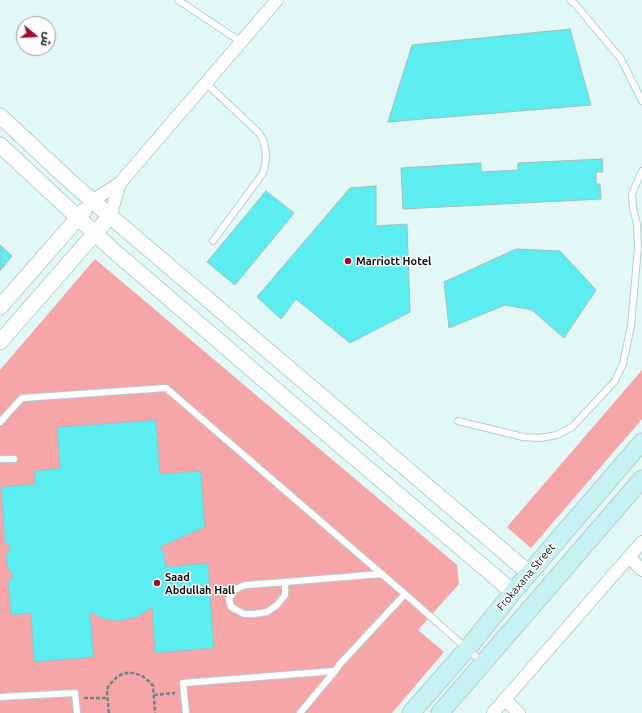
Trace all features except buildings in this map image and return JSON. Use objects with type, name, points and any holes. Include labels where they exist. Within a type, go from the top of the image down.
[{"type":"main road","name":"Frokaxana Street","points":[[411,713],[642,442]]},
{"type":"main road","name":"Frokaxana Street","points":[[440,713],[642,479]]},
{"type":"street","points":[[0,307],[92,201],[120,183],[277,0]]},
{"type":"street","points":[[0,116],[92,201],[529,573]]},
{"type":"street","points":[[0,145],[114,251],[513,592]]},
{"type":"street","points":[[0,342],[110,216],[120,183]]},
{"type":"street","points":[[493,713],[642,542]]},
{"type":"street","points":[[629,557],[642,570]]},
{"type":"street","points":[[504,699],[519,713]]},
{"type":"lane","points":[[178,0],[241,42]]},
{"type":"lane","points":[[570,0],[621,59],[642,101]]},
{"type":"lane","points":[[206,83],[259,133],[263,140],[266,157],[265,165],[258,180],[213,241]]},
{"type":"lane","points":[[458,421],[523,437],[540,438],[557,435],[572,426],[616,382],[631,326],[638,248],[637,224],[633,208],[632,194],[642,171]]},
{"type":"lane","points":[[0,422],[22,398],[166,388],[483,663]]},
{"type":"lane","points":[[0,459],[14,459]]},
{"type":"lane","points":[[285,582],[285,595],[278,605],[267,612],[244,614],[231,607],[229,599],[234,590],[245,585],[381,574]]},
{"type":"lane","points":[[300,713],[340,664],[405,594]]},
{"type":"lane","points":[[186,713],[183,683],[335,671]]},
{"type":"lane","points":[[0,697],[75,694],[77,713]]},
{"type":"path","points":[[109,713],[107,692],[111,683],[124,673],[134,673],[142,676],[153,686],[155,713]]},
{"type":"path","points":[[154,695],[184,692]]},
{"type":"path","points":[[76,698],[107,698]]},
{"type":"shaded area","points":[[95,259],[457,565],[459,584],[418,630],[444,652],[392,713],[0,713],[0,370]]},
{"type":"shaded area","points":[[642,370],[642,419],[531,548],[507,527]]},
{"type":"place","name":"Marriott Hotel","points":[[348,261]]},
{"type":"place","name":"Saad Abdullah Hall","points":[[157,583]]}]
